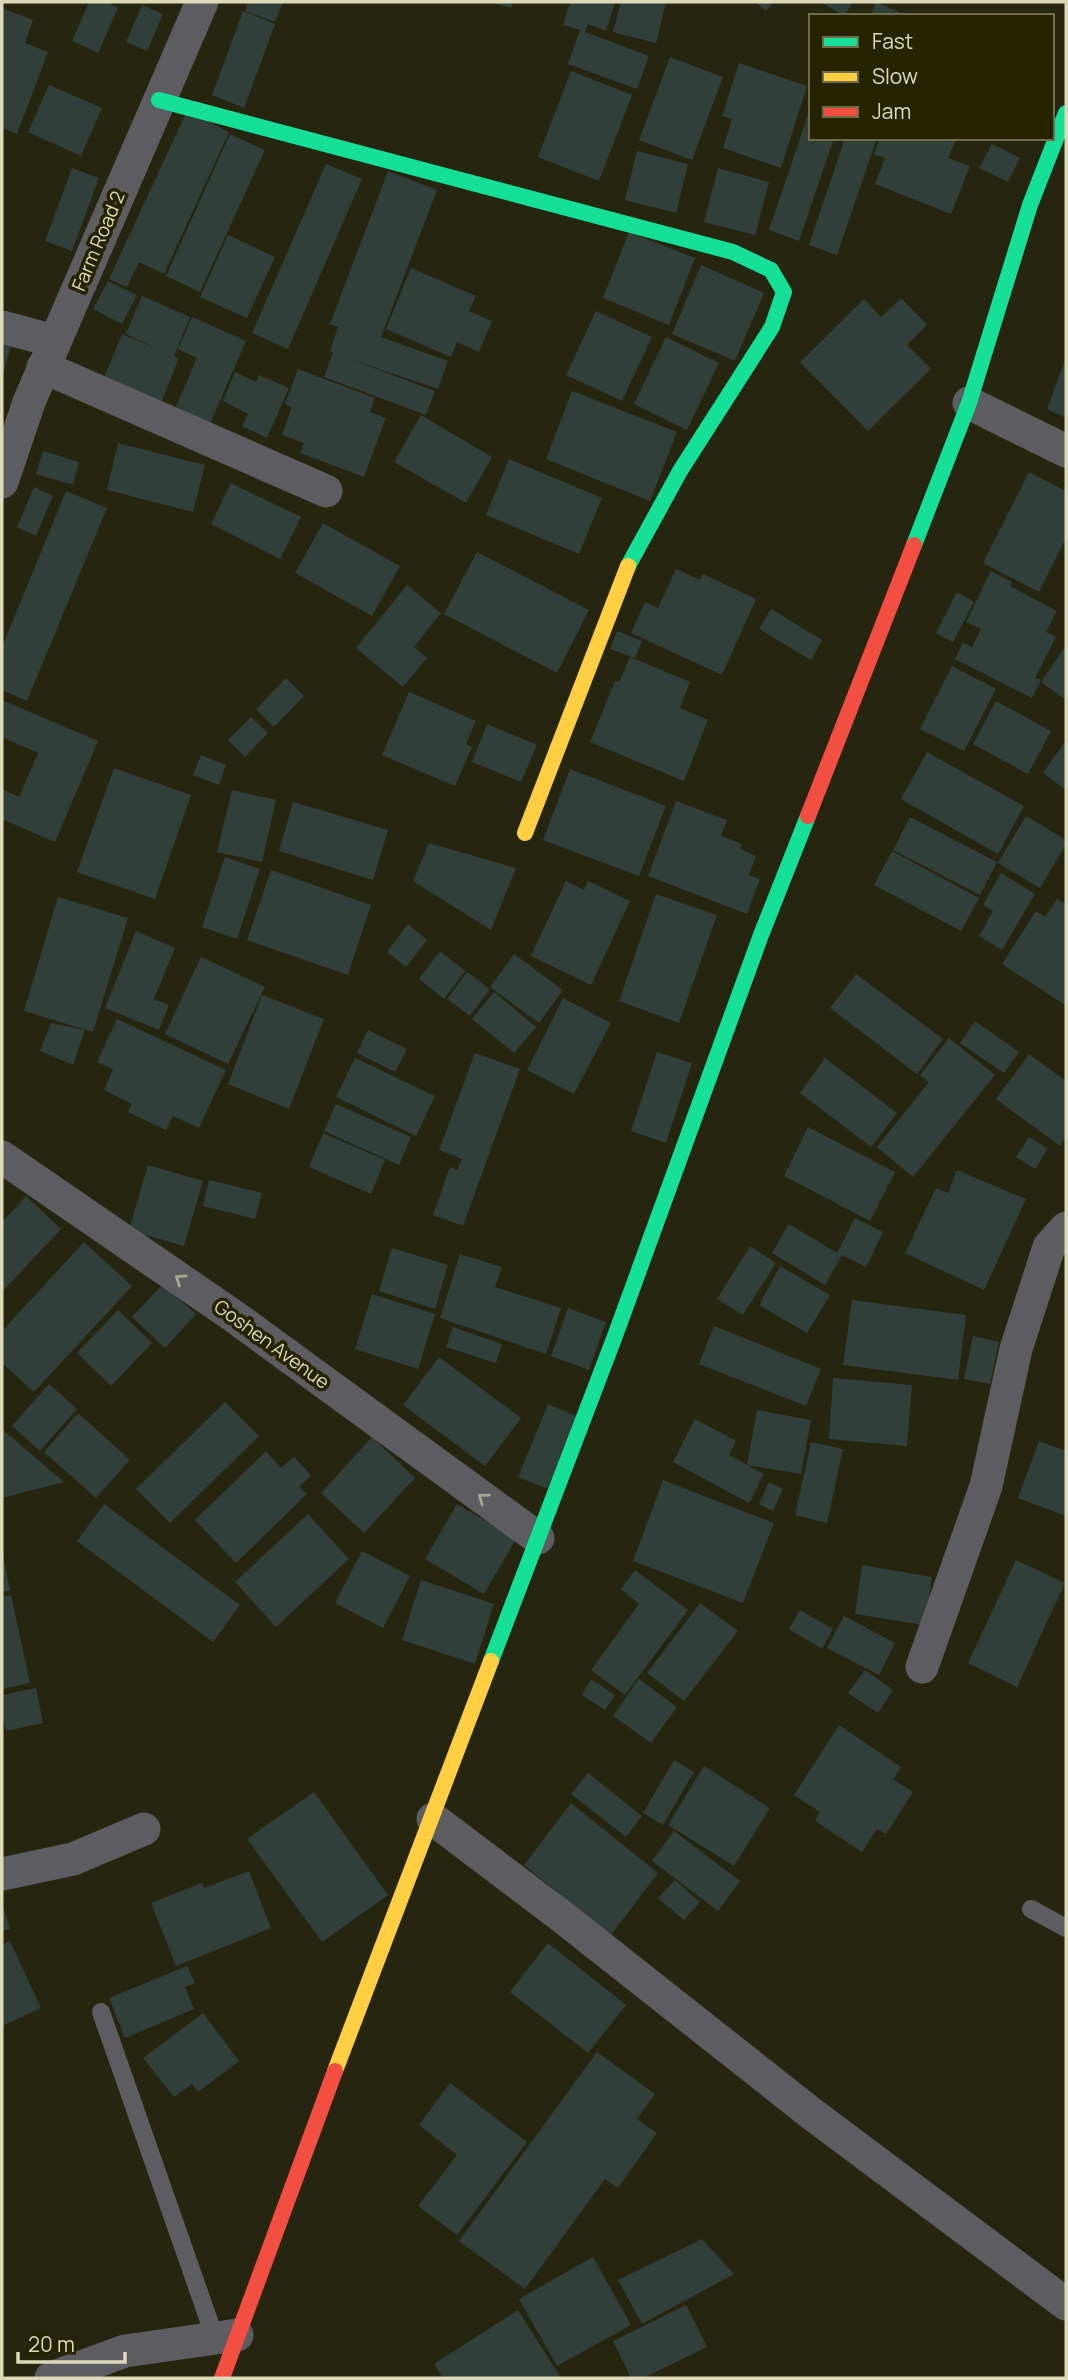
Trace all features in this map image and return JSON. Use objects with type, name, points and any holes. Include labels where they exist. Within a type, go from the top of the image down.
[{"type":"street","name":"Farm Road 2","points":[[2,482],[29,402],[49,354],[202,2]]},
{"type":"street","points":[[159,100],[733,252],[771,270],[783,292],[772,327],[680,471],[626,569],[524,833]]},
{"type":"street","points":[[222,2378],[226,2337],[306,2148],[433,1819],[615,1336],[761,935],[969,403],[1030,205],[1066,113]]},
{"type":"street","points":[[2,327],[49,354],[326,491]]},
{"type":"street","points":[[969,403],[1066,451]]},
{"type":"street","name":"Goshen Avenue","points":[[2,1157],[232,1315],[538,1538]]},
{"type":"street","points":[[922,1667],[986,1486],[1016,1349],[1049,1247],[1066,1228]]},
{"type":"street","points":[[433,1819],[812,2114],[1066,2304]]},
{"type":"street","points":[[2,1874],[73,1859],[144,1829]]},
{"type":"street","points":[[51,2378],[125,2351],[226,2337]]},
{"type":"lane","points":[[1031,1909],[1066,1928]]},
{"type":"lane","points":[[102,2012],[226,2337]]},
{"type":"building","points":[[89,2],[105,2],[118,8],[98,53],[72,41]]},
{"type":"building","points":[[248,2],[283,2],[275,22],[245,11]]},
{"type":"building","points":[[491,2],[513,2],[511,8]]},
{"type":"building","points":[[570,2],[615,2],[606,31],[588,24],[585,32],[649,56],[637,89],[568,64],[580,30],[563,25]]},
{"type":"building","points":[[621,2],[666,2],[656,43],[613,32]]},
{"type":"building","points":[[755,2],[774,2],[766,11]]},
{"type":"building","points":[[821,2],[853,2],[845,14]]},
{"type":"building","points":[[876,2],[901,13],[901,14],[871,14]]},
{"type":"building","points":[[142,5],[163,14],[147,51],[126,42]]},
{"type":"building","points":[[2,8],[33,20],[25,43],[48,52],[17,134],[2,128]]},
{"type":"building","points":[[243,11],[275,24],[244,108],[212,95]]},
{"type":"building","points":[[670,57],[723,77],[692,160],[639,140]]},
{"type":"building","points":[[739,63],[807,86],[781,168],[723,148],[732,119],[722,116]]},
{"type":"building","points":[[571,71],[632,95],[599,181],[538,157]]},
{"type":"building","points":[[49,85],[102,108],[81,156],[28,132]]},
{"type":"building","points":[[187,111],[229,132],[164,274],[139,262],[127,287],[109,279]]},
{"type":"building","points":[[809,112],[809,140],[833,140],[799,241],[769,230]]},
{"type":"building","points":[[230,134],[265,150],[200,292],[166,276]]},
{"type":"building","points":[[844,140],[876,140],[837,255],[809,245]]},
{"type":"building","points":[[879,140],[956,140],[948,158],[970,166],[951,214],[875,184],[885,158],[874,154]]},
{"type":"building","points":[[992,144],[1020,158],[1008,182],[979,168]]},
{"type":"building","points":[[637,151],[688,164],[676,213],[625,200]]},
{"type":"building","points":[[326,164],[362,179],[288,349],[252,333]]},
{"type":"building","points":[[72,168],[99,178],[72,251],[45,241]]},
{"type":"building","points":[[718,168],[769,182],[755,235],[704,222]]},
{"type":"building","points":[[388,171],[437,190],[381,337],[448,361],[438,389],[350,359],[435,391],[426,415],[324,377],[338,327],[330,324]]},
{"type":"building","points":[[629,232],[695,258],[669,325],[603,298]]},
{"type":"building","points":[[228,235],[275,257],[247,318],[200,297]]},
{"type":"building","points":[[701,265],[764,293],[735,361],[672,334]]},
{"type":"building","points":[[411,268],[476,296],[469,311],[492,321],[479,352],[457,342],[451,357],[386,329]]},
{"type":"building","points":[[108,281],[137,295],[122,324],[93,309]]},
{"type":"building","points":[[142,296],[190,317],[174,356],[179,358],[161,403],[103,380],[122,334],[157,349],[126,334]]},
{"type":"building","points":[[901,298],[927,325],[907,345],[931,369],[868,431],[800,362],[864,299],[881,317]]},
{"type":"building","points":[[596,311],[652,337],[622,401],[566,375]]},
{"type":"building","points":[[192,317],[246,341],[209,426],[174,411],[197,358],[178,349]]},
{"type":"building","points":[[666,337],[719,363],[687,430],[634,404]]},
{"type":"building","points":[[2,338],[12,341],[3,375],[2,375]]},
{"type":"building","points":[[1066,357],[1066,418],[1047,409]]},
{"type":"building","points":[[298,369],[375,398],[370,412],[386,418],[364,477],[300,453],[304,443],[282,435],[292,407],[285,404]]},
{"type":"building","points":[[235,372],[256,382],[259,375],[289,388],[267,438],[242,426],[248,414],[223,401]]},
{"type":"building","points":[[572,391],[677,432],[650,501],[546,459]]},
{"type":"building","points":[[421,415],[492,457],[466,503],[394,462]]},
{"type":"building","points":[[118,443],[205,465],[193,512],[107,490]]},
{"type":"building","points":[[43,451],[79,462],[73,485],[36,474]]},
{"type":"building","points":[[509,459],[602,498],[579,554],[486,515]]},
{"type":"building","points":[[1029,472],[1066,491],[1066,538],[1039,592],[983,563]]},
{"type":"building","points":[[231,483],[301,517],[280,559],[211,524]]},
{"type":"building","points":[[34,487],[53,496],[36,536],[17,527]]},
{"type":"building","points":[[66,491],[107,508],[27,701],[2,690],[2,647]]},
{"type":"building","points":[[323,523],[400,566],[372,616],[295,573]]},
{"type":"building","points":[[477,552],[589,610],[557,673],[444,614]]},
{"type":"building","points":[[676,569],[700,580],[703,574],[756,599],[722,675],[631,633],[645,602],[658,608]]},
{"type":"building","points":[[991,571],[1012,582],[1010,586],[1057,611],[1046,632],[1056,637],[1035,678],[1041,680],[1032,698],[955,659],[963,642],[972,647],[981,629],[966,622]]},
{"type":"building","points":[[407,585],[441,613],[414,647],[427,658],[403,687],[356,648]]},
{"type":"building","points":[[957,592],[974,602],[953,642],[936,633]]},
{"type":"building","points":[[771,609],[822,640],[811,660],[759,629]]},
{"type":"building","points":[[617,631],[642,641],[635,658],[610,649]]},
{"type":"building","points":[[1066,645],[1066,700],[1041,682]]},
{"type":"building","points":[[630,657],[690,682],[680,708],[708,720],[684,781],[590,742],[615,681],[619,682]]},
{"type":"building","points":[[952,666],[996,689],[964,751],[920,729]]},
{"type":"building","points":[[286,678],[304,696],[274,727],[256,709]]},
{"type":"building","points":[[409,692],[476,721],[466,744],[472,747],[455,786],[382,755]]},
{"type":"building","points":[[2,700],[98,741],[55,842],[2,819],[2,789],[19,797],[38,753],[2,737]]},
{"type":"building","points":[[996,701],[1051,731],[1028,774],[973,744]]},
{"type":"building","points":[[251,717],[268,733],[245,757],[228,740]]},
{"type":"building","points":[[487,724],[537,745],[521,782],[472,762]]},
{"type":"building","points":[[1066,740],[1066,790],[1043,773]]},
{"type":"building","points":[[927,752],[1024,806],[998,854],[901,799]]},
{"type":"building","points":[[201,755],[226,765],[219,785],[193,775]]},
{"type":"building","points":[[114,768],[191,795],[155,899],[77,872]]},
{"type":"building","points":[[570,769],[666,806],[639,876],[543,840]]},
{"type":"building","points":[[232,790],[276,800],[262,862],[217,852]]},
{"type":"building","points":[[676,801],[727,820],[721,836],[742,844],[740,849],[756,856],[749,875],[760,879],[747,914],[648,876]]},
{"type":"building","points":[[293,802],[388,830],[373,880],[279,851]]},
{"type":"building","points":[[1026,816],[1066,840],[1040,888],[998,863]]},
{"type":"building","points":[[910,817],[997,862],[980,895],[893,850]]},
{"type":"building","points":[[429,843],[516,868],[491,930],[413,881]]},
{"type":"building","points":[[892,851],[979,898],[961,931],[874,885]]},
{"type":"building","points":[[225,857],[260,869],[237,939],[202,927]]},
{"type":"building","points":[[271,870],[371,905],[348,975],[247,940]]},
{"type":"building","points":[[1001,873],[1035,894],[1002,950],[979,936],[993,911],[983,905]]},
{"type":"building","points":[[566,881],[584,890],[588,881],[630,901],[591,985],[531,956]]},
{"type":"building","points":[[656,894],[717,915],[679,1023],[619,1001]]},
{"type":"building","points":[[58,897],[128,918],[93,1032],[24,1011]]},
{"type":"building","points":[[1057,899],[1066,904],[1065,1005],[1002,964],[1036,911],[1045,917]]},
{"type":"building","points":[[408,924],[427,940],[406,967],[387,952]]},
{"type":"building","points":[[136,931],[175,948],[154,999],[169,1005],[159,1030],[105,1008]]},
{"type":"building","points":[[440,951],[465,971],[444,999],[419,979]]},
{"type":"building","points":[[514,954],[563,990],[539,1023],[490,987]]},
{"type":"building","points":[[201,957],[265,987],[228,1064],[165,1034]]},
{"type":"building","points":[[467,972],[490,989],[470,1016],[447,999]]},
{"type":"building","points":[[856,974],[943,1039],[917,1074],[830,1008]]},
{"type":"building","points":[[494,992],[536,1027],[514,1053],[472,1019]]},
{"type":"building","points":[[262,995],[324,1019],[289,1109],[228,1084]]},
{"type":"building","points":[[563,998],[611,1023],[574,1094],[527,1070]]},
{"type":"building","points":[[117,1019],[226,1070],[199,1128],[173,1116],[166,1130],[128,1112],[132,1104],[104,1090],[113,1069],[97,1062]]},
{"type":"building","points":[[975,1021],[1019,1052],[1004,1073],[960,1043]]},
{"type":"building","points":[[51,1023],[85,1030],[73,1065],[40,1051]]},
{"type":"building","points":[[368,1030],[407,1049],[395,1072],[357,1053]]},
{"type":"building","points":[[949,1038],[995,1075],[913,1177],[877,1147],[929,1082],[920,1075]]},
{"type":"building","points":[[657,1052],[692,1063],[666,1143],[631,1131]]},
{"type":"building","points":[[475,1053],[520,1069],[463,1226],[433,1215],[450,1167],[457,1170],[462,1159],[439,1150]]},
{"type":"building","points":[[1029,1054],[1066,1081],[1066,1137],[1060,1146],[996,1099]]},
{"type":"building","points":[[355,1058],[435,1096],[416,1136],[336,1097]]},
{"type":"building","points":[[825,1058],[897,1113],[871,1147],[800,1093]]},
{"type":"building","points":[[336,1104],[411,1137],[399,1165],[324,1131]]},
{"type":"building","points":[[808,1127],[895,1172],[870,1221],[784,1176]]},
{"type":"building","points":[[323,1133],[385,1160],[371,1194],[309,1167]]},
{"type":"building","points":[[1029,1137],[1048,1149],[1035,1169],[1016,1157]]},
{"type":"building","points":[[148,1165],[203,1181],[184,1246],[129,1230]]},
{"type":"building","points":[[957,1170],[1026,1199],[984,1290],[905,1253],[936,1188],[948,1193]]},
{"type":"building","points":[[209,1180],[262,1193],[255,1219],[203,1206]]},
{"type":"building","points":[[26,1196],[61,1229],[2,1292],[2,1222]]},
{"type":"building","points":[[855,1218],[883,1232],[866,1267],[842,1255],[825,1285],[772,1253],[789,1224],[837,1253]]},
{"type":"building","points":[[84,1242],[132,1286],[34,1392],[2,1363],[2,1331]]},
{"type":"building","points":[[750,1246],[776,1263],[743,1315],[717,1299]]},
{"type":"building","points":[[392,1248],[448,1265],[435,1309],[379,1291]]},
{"type":"building","points":[[460,1254],[502,1267],[495,1287],[561,1308],[546,1354],[440,1318]]},
{"type":"building","points":[[780,1266],[830,1295],[807,1333],[759,1305]]},
{"type":"building","points":[[163,1284],[196,1314],[165,1348],[132,1317]]},
{"type":"building","points":[[372,1294],[435,1314],[418,1369],[355,1349]]},
{"type":"building","points":[[852,1300],[966,1315],[958,1380],[843,1365]]},
{"type":"building","points":[[568,1308],[606,1322],[589,1370],[551,1356]]},
{"type":"building","points":[[118,1310],[152,1343],[111,1386],[77,1353]]},
{"type":"building","points":[[714,1326],[821,1369],[806,1406],[699,1364]]},
{"type":"building","points":[[453,1327],[502,1344],[496,1363],[446,1347]]},
{"type":"building","points":[[973,1336],[999,1342],[990,1384],[964,1379]]},
{"type":"building","points":[[439,1357],[521,1418],[485,1466],[403,1405]]},
{"type":"building","points":[[833,1378],[912,1385],[907,1446],[829,1439]]},
{"type":"building","points":[[49,1384],[77,1409],[40,1451],[12,1426]]},
{"type":"building","points":[[225,1402],[259,1436],[170,1523],[136,1489]]},
{"type":"building","points":[[548,1404],[578,1417],[548,1489],[518,1477]]},
{"type":"building","points":[[757,1410],[811,1420],[801,1474],[747,1465]]},
{"type":"building","points":[[78,1413],[130,1460],[96,1498],[44,1452]]},
{"type":"building","points":[[695,1419],[736,1441],[729,1455],[764,1474],[749,1503],[673,1462]]},
{"type":"building","points":[[2,1429],[64,1482],[2,1498]]},
{"type":"building","points":[[372,1437],[415,1478],[364,1533],[321,1493]]},
{"type":"building","points":[[1039,1441],[1066,1451],[1066,1516],[1018,1498]]},
{"type":"building","points":[[811,1442],[843,1449],[827,1523],[795,1515]]},
{"type":"building","points":[[266,1451],[281,1468],[294,1457],[311,1475],[299,1487],[307,1494],[236,1563],[195,1520]]},
{"type":"building","points":[[663,1480],[774,1523],[743,1603],[633,1561]]},
{"type":"building","points":[[769,1482],[783,1489],[773,1511],[759,1504]]},
{"type":"building","points":[[104,1504],[240,1605],[213,1642],[77,1541]]},
{"type":"building","points":[[457,1504],[516,1539],[484,1594],[425,1559]]},
{"type":"building","points":[[308,1514],[349,1559],[276,1627],[235,1582]]},
{"type":"building","points":[[2,1548],[10,1591],[2,1592]]},
{"type":"building","points":[[362,1551],[410,1576],[383,1628],[335,1603]]},
{"type":"building","points":[[1016,1560],[1065,1583],[1017,1687],[968,1663]]},
{"type":"building","points":[[862,1565],[932,1577],[924,1625],[855,1614]]},
{"type":"building","points":[[635,1570],[688,1610],[625,1695],[591,1670],[639,1604],[621,1589]]},
{"type":"building","points":[[421,1580],[494,1604],[475,1664],[402,1640]]},
{"type":"building","points":[[11,1595],[30,1683],[2,1689],[2,1597]]},
{"type":"building","points":[[700,1603],[738,1631],[684,1701],[647,1673]]},
{"type":"building","points":[[800,1610],[833,1629],[822,1649],[789,1629]]},
{"type":"building","points":[[844,1616],[895,1643],[879,1675],[827,1648]]},
{"type":"building","points":[[865,1670],[893,1690],[878,1713],[848,1693]]},
{"type":"building","points":[[591,1679],[615,1695],[605,1710],[582,1695]]},
{"type":"building","points":[[639,1679],[677,1707],[651,1743],[613,1716]]},
{"type":"building","points":[[36,1688],[43,1723],[6,1731],[2,1695]]},
{"type":"building","points":[[839,1725],[901,1767],[893,1779],[913,1792],[886,1834],[877,1829],[862,1852],[815,1821],[820,1812],[794,1795]]},
{"type":"building","points":[[674,1760],[694,1772],[663,1825],[643,1813]]},
{"type":"building","points":[[704,1766],[770,1808],[734,1866],[668,1825]]},
{"type":"building","points":[[588,1773],[642,1816],[626,1837],[571,1794]]},
{"type":"building","points":[[314,1792],[388,1895],[322,1942],[247,1839]]},
{"type":"building","points":[[571,1803],[658,1873],[611,1935],[524,1865]]},
{"type":"building","points":[[674,1831],[740,1881],[718,1911],[652,1861]]},
{"type":"building","points":[[249,1871],[271,1928],[176,1966],[151,1903],[202,1883],[204,1888]]},
{"type":"building","points":[[675,1880],[700,1902],[684,1920],[658,1898]]},
{"type":"building","points":[[2,1903],[10,1929],[2,1931]]},
{"type":"building","points":[[10,1941],[41,2008],[2,2026],[2,1945]]},
{"type":"building","points":[[548,1943],[626,2005],[588,2053],[510,1992]]},
{"type":"building","points":[[187,1966],[195,1983],[185,1987],[194,2009],[125,2038],[109,1998]]},
{"type":"building","points":[[203,2013],[239,2061],[198,2092],[192,2084],[174,2097],[143,2058]]},
{"type":"building","points":[[597,2052],[655,2094],[637,2119],[657,2133],[618,2188],[605,2179],[525,2289],[459,2241]]},
{"type":"building","points":[[450,2083],[527,2142],[457,2235],[418,2206],[457,2155],[419,2125]]},
{"type":"building","points":[[702,2239],[734,2274],[642,2324],[618,2280]]},
{"type":"building","points":[[593,2257],[631,2325],[557,2366],[519,2299]]},
{"type":"building","points":[[686,2305],[707,2347],[643,2378],[631,2378],[613,2341]]},
{"type":"building","points":[[518,2310],[561,2378],[443,2378],[434,2364]]},
{"type":"traffic: fast","points":[[159,100],[733,252],[771,270],[784,292],[772,327],[680,471],[628,566]]},
{"type":"traffic: fast","points":[[914,545],[969,403],[1030,205],[1066,113]]},
{"type":"traffic: fast","points":[[491,1661],[615,1336],[761,935],[808,816]]},
{"type":"traffic: slow","points":[[525,833],[628,566]]},
{"type":"traffic: slow","points":[[335,2071],[491,1661]]},
{"type":"traffic: jam","points":[[808,816],[914,545]]},
{"type":"traffic: jam","points":[[222,2378],[335,2071]]}]
